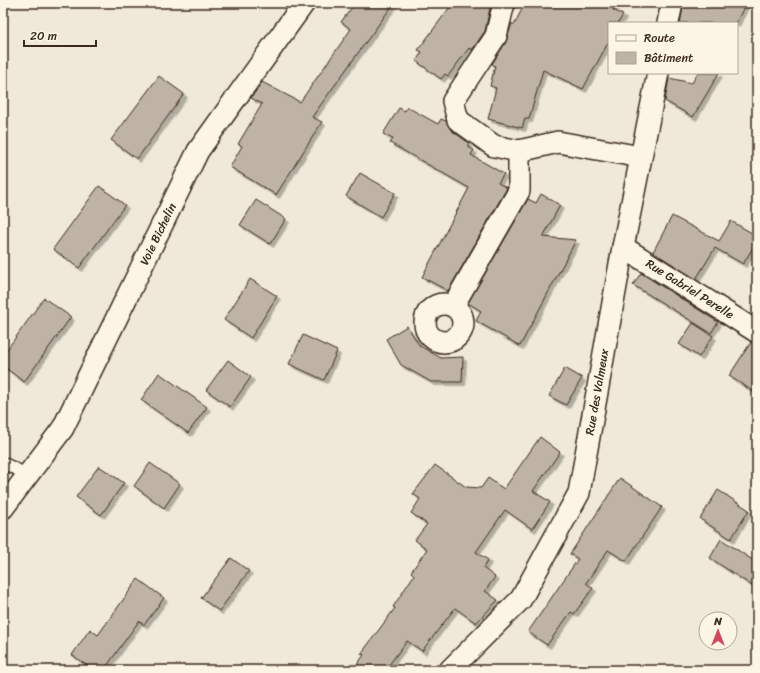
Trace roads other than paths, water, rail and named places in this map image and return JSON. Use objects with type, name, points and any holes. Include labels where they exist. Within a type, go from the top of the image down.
[{"type":"street","name":"Voie Bichelin","points":[[3,508],[63,428],[198,152],[304,3]]},
{"type":"street","points":[[504,3],[496,36],[453,100],[458,120],[494,146],[519,151],[558,142],[641,158]]},
{"type":"street","points":[[668,22],[672,3]]},
{"type":"street","name":"Rue des Valmeux","points":[[450,670],[522,599],[579,493],[623,247],[658,74]]},
{"type":"street","points":[[453,306],[519,191],[519,151]]},
{"type":"street","name":"Rue Gabriel Perelle","points":[[623,247],[757,332]]},
{"type":"lane","points":[[3,463],[28,475]]}]
